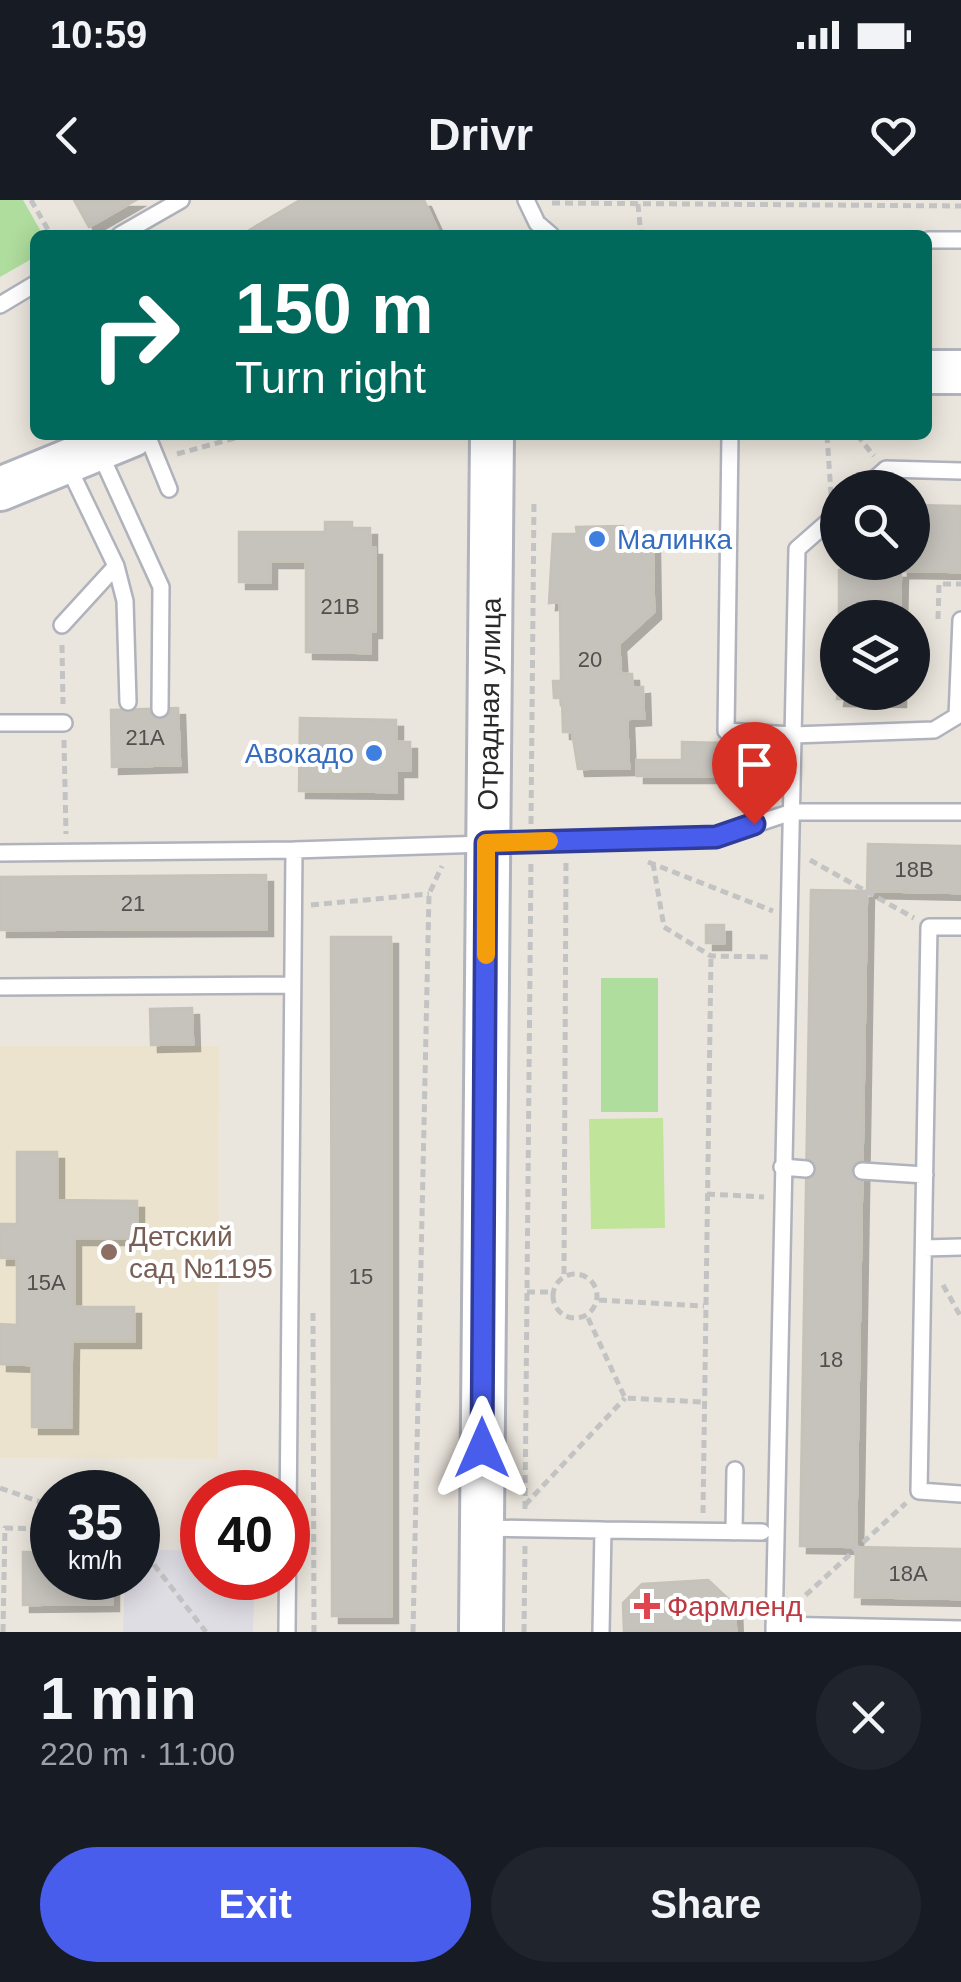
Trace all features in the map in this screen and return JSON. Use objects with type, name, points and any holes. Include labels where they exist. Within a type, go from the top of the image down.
[{"type":"street","points":[[932,372],[961,372]]},
{"type":"street","name":"Отрадная улица","points":[[481,1632],[469,843],[492,440]]},
{"type":"street","points":[[0,489],[98,448]]},
{"type":"lane","points":[[129,230],[181,200]]},
{"type":"lane","points":[[526,200],[536,223],[545,230]]},
{"type":"lane","points":[[932,240],[961,240]]},
{"type":"lane","points":[[0,304],[30,287]]},
{"type":"lane","points":[[149,440],[169,489]]},
{"type":"lane","points":[[730,440],[726,731],[793,735],[934,730],[957,716],[961,620]]},
{"type":"lane","points":[[98,448],[125,601],[128,702]]},
{"type":"lane","points":[[98,448],[161,588],[160,708]]},
{"type":"lane","points":[[885,470],[924,470]]},
{"type":"lane","points":[[930,470],[961,471]]},
{"type":"lane","points":[[820,528],[797,549],[774,1629],[961,1629]]},
{"type":"lane","points":[[62,625],[116,566]]},
{"type":"lane","points":[[0,723],[64,722]]},
{"type":"lane","points":[[0,853],[294,850],[716,837],[792,812],[961,812]]},
{"type":"lane","points":[[288,1632],[294,850]]},
{"type":"lane","points":[[961,928],[929,927],[920,1491],[961,1494]]},
{"type":"lane","points":[[0,986],[292,985]]},
{"type":"lane","points":[[782,1167],[806,1169]]},
{"type":"lane","points":[[862,1171],[925,1176]]},
{"type":"lane","points":[[924,1248],[961,1247]]},
{"type":"lane","points":[[734,1532],[735,1470]]},
{"type":"lane","points":[[482,1528],[762,1532]]},
{"type":"lane","points":[[601,1632],[602,1530]]},
{"type":"path","points":[[31,200],[48,230]]},
{"type":"path","points":[[552,200],[961,206]]},
{"type":"path","points":[[638,204],[641,230]]},
{"type":"path","points":[[828,440],[830,470]]},
{"type":"path","points":[[524,1632],[534,500]]},
{"type":"path","points":[[938,624],[939,584],[961,584]]},
{"type":"path","points":[[413,1632],[429,894],[469,843]]},
{"type":"path","points":[[791,849],[929,927]]},
{"type":"path","points":[[584,860],[566,859],[564,1274],[552,1292],[556,1310],[575,1320],[588,1318],[599,1300]]},
{"type":"path","points":[[636,861],[653,862],[789,918]]},
{"type":"path","points":[[653,862],[664,927],[712,956],[788,958]]},
{"type":"path","points":[[294,906],[429,894]]},
{"type":"path","points":[[703,1532],[712,956]]},
{"type":"path","points":[[707,1194],[782,1198]]},
{"type":"path","points":[[564,1274],[580,1273],[593,1284],[599,1300]]},
{"type":"path","points":[[527,1292],[552,1292]]},
{"type":"path","points":[[599,1300],[704,1306]]},
{"type":"path","points":[[588,1318],[625,1398]]},
{"type":"path","points":[[525,1505],[625,1398],[703,1402]]},
{"type":"path","points":[[0,1488],[30,1498]]},
{"type":"path","points":[[774,1629],[920,1491]]},
{"type":"path","points":[[3,1632],[4,1528],[30,1529]]},
{"type":"path","points":[[160,1572],[206,1632]]},
{"type":"shaded area","name":"Детский сад №1195","points":[[0,1046],[219,1046],[218,1459],[0,1458]]},
{"type":"shaded area","points":[[160,1550],[180,1550],[180,1600],[254,1600],[253,1632],[123,1632],[124,1600],[160,1600]]},
{"type":"green space","points":[[0,200],[23,200],[40,230],[30,230],[30,260],[0,277]]},
{"type":"green space","points":[[601,978],[658,978],[658,1112],[601,1112]]},
{"type":"green space","points":[[663,1118],[665,1228],[591,1229],[589,1119]]},
{"type":"building","points":[[74,200],[136,200],[89,227]]},
{"type":"building","points":[[300,200],[424,200],[438,230],[249,230]]},
{"type":"building","points":[[930,505],[961,506],[961,572],[930,571]]},
{"type":"building","points":[[325,522],[352,522],[352,528],[370,528],[370,548],[375,548],[375,631],[370,631],[370,653],[306,652],[306,561],[270,561],[270,582],[239,582],[239,532],[325,532]]},
{"type":"building","points":[[623,526],[623,533],[639,533],[639,545],[653,545],[654,612],[619,644],[621,674],[632,674],[633,688],[643,687],[644,718],[627,719],[629,768],[578,769],[572,732],[563,732],[562,698],[554,698],[553,681],[561,681],[560,602],[549,603],[553,534],[577,534],[576,527]]},
{"type":"building","points":[[839,580],[901,580],[900,600],[839,600]]},
{"type":"building","points":[[178,708],[180,765],[112,767],[111,710]]},
{"type":"building","points":[[300,718],[396,720],[396,742],[410,742],[410,770],[396,770],[396,792],[299,791]]},
{"type":"building","points":[[682,742],[728,743],[728,776],[637,776],[637,760],[682,760]]},
{"type":"building","points":[[868,844],[961,846],[961,893],[867,891]]},
{"type":"building","points":[[266,875],[266,929],[0,930],[0,877]]},
{"type":"building","points":[[811,890],[867,891],[856,1547],[800,1546]]},
{"type":"building","points":[[706,925],[724,925],[724,943],[706,943]]},
{"type":"building","points":[[331,937],[391,937],[391,1616],[332,1616]]},
{"type":"building","points":[[192,1008],[193,1044],[151,1045],[150,1009]]},
{"type":"building","points":[[17,1152],[57,1152],[57,1200],[137,1201],[137,1238],[74,1238],[74,1307],[134,1307],[134,1341],[72,1341],[71,1427],[32,1427],[32,1365],[0,1364],[0,1324],[17,1325],[17,1258],[0,1258],[0,1224],[17,1224]]},
{"type":"building","points":[[856,1547],[961,1549],[961,1599],[855,1597]]},
{"type":"building","points":[[23,1552],[30,1552],[30,1600],[112,1600],[112,1604],[23,1605]]},
{"type":"building","points":[[708,1580],[735,1605],[736,1632],[624,1632],[623,1603],[642,1584]]},
{"type":"slow traffic","points":[[486,955],[486,843],[549,841]]},
{"type":"place","name":"Малинка","points":[[597,539]]},
{"type":"place","name":"Авокадо","points":[[374,753]]},
{"type":"place","name":"Детский сад №1195","points":[[109,1252]]},
{"type":"place","name":"Фармленд","points":[[647,1606]]},
{"type":"route","points":[[482,1448],[486,843],[716,837],[754,824]]}]
